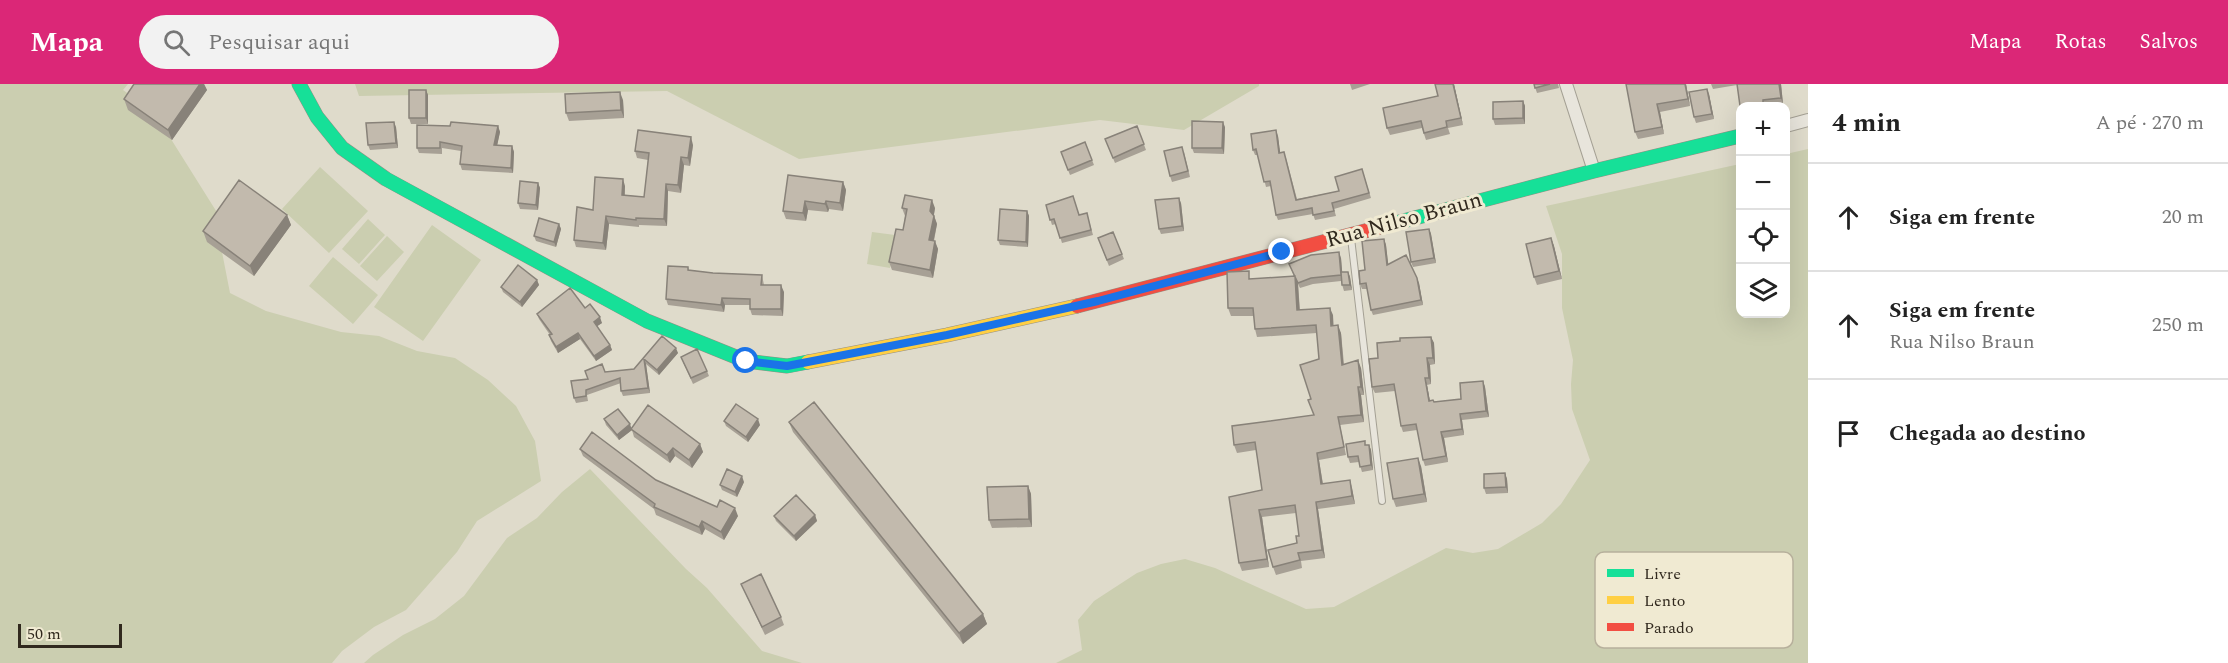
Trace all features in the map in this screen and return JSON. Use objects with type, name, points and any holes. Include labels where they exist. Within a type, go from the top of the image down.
[{"type":"street","name":"Rua Nilso Braun","points":[[299,84],[317,117],[342,148],[386,179],[647,321],[746,361],[787,366],[947,335],[1098,301],[1594,171],[1736,137]]},
{"type":"street","points":[[1566,84],[1594,171]]},
{"type":"street","points":[[1790,125],[1808,120]]},
{"type":"lane","points":[[1350,234],[1382,501]]},
{"type":"green space","points":[[0,84],[128,84],[123,90],[154,112],[218,214],[230,293],[266,311],[341,332],[379,336],[417,351],[455,358],[488,380],[516,406],[535,441],[541,481],[477,521],[457,552],[406,610],[374,627],[342,651],[332,663],[0,663]]},
{"type":"green space","points":[[355,84],[1259,84],[1259,86],[1184,130],[1100,120],[799,159],[667,91],[359,96]]},
{"type":"green space","points":[[1808,149],[1808,663],[1056,663],[1082,650],[1078,620],[1094,601],[1137,573],[1161,564],[1185,559],[1215,568],[1306,609],[1334,607],[1446,548],[1473,553],[1498,549],[1542,523],[1561,504],[1590,460],[1572,409],[1573,360],[1562,308],[1562,254],[1546,206],[1736,165],[1736,318],[1790,318],[1790,153]]},
{"type":"green space","points":[[320,167],[368,211],[329,253],[282,209]]},
{"type":"green space","points":[[368,219],[385,235],[359,264],[342,249]]},
{"type":"green space","points":[[432,225],[481,260],[423,341],[374,307]]},
{"type":"green space","points":[[872,232],[895,235],[890,268],[867,264]]},
{"type":"green space","points":[[387,236],[404,252],[377,281],[360,266]]},
{"type":"green space","points":[[333,257],[378,295],[353,324],[309,286]]},
{"type":"green space","points":[[590,469],[707,588],[762,651],[802,663],[364,663],[403,635],[435,619],[464,596],[507,538],[537,518],[562,492]]},
{"type":"building","points":[[134,84],[200,84],[168,130],[124,99]]},
{"type":"building","points":[[1435,84],[1453,84],[1461,118],[1446,121],[1447,127],[1424,133],[1421,121],[1387,128],[1383,108],[1438,96]]},
{"type":"building","points":[[1534,84],[1550,84],[1535,88]]},
{"type":"building","points":[[1626,84],[1685,84],[1688,99],[1657,104],[1662,127],[1635,132]]},
{"type":"building","points":[[1737,84],[1779,84],[1781,98],[1763,100],[1763,102],[1739,102]]},
{"type":"building","points":[[1707,89],[1712,114],[1694,117],[1689,92]]},
{"type":"building","points":[[409,90],[426,90],[426,118],[409,118]]},
{"type":"building","points":[[620,92],[621,110],[566,113],[565,94]]},
{"type":"building","points":[[1523,101],[1523,118],[1493,119],[1493,102]]},
{"type":"building","points":[[1192,121],[1223,122],[1222,148],[1192,148]]},
{"type":"building","points":[[394,122],[396,143],[368,145],[366,123]]},
{"type":"building","points":[[451,122],[498,126],[494,145],[512,146],[511,168],[460,164],[462,146],[440,142],[440,148],[417,148],[417,125],[450,126]]},
{"type":"building","points":[[1137,126],[1144,144],[1113,158],[1105,139]]},
{"type":"building","points":[[638,130],[691,137],[688,158],[681,157],[678,185],[666,184],[664,219],[636,218],[636,220],[606,216],[603,243],[574,240],[577,207],[593,210],[595,177],[623,179],[622,195],[644,197],[649,153],[635,151]]},
{"type":"building","points":[[1276,130],[1279,153],[1284,152],[1296,200],[1339,191],[1335,177],[1362,169],[1369,193],[1332,203],[1334,211],[1313,215],[1312,208],[1276,215],[1270,181],[1264,182],[1256,149],[1253,150],[1251,134]]},
{"type":"building","points":[[1085,142],[1092,160],[1068,170],[1061,152]]},
{"type":"building","points":[[1182,147],[1188,171],[1170,176],[1164,151]]},
{"type":"building","points":[[788,175],[843,182],[840,203],[826,201],[825,204],[805,201],[803,213],[783,211]]},
{"type":"building","points":[[239,180],[287,215],[250,266],[203,231]]},
{"type":"building","points":[[520,181],[538,183],[536,205],[518,203]]},
{"type":"building","points":[[905,195],[932,200],[930,211],[934,216],[929,240],[935,241],[930,270],[889,262],[896,229],[903,230],[907,209],[902,208]]},
{"type":"building","points":[[1073,196],[1079,215],[1087,213],[1091,230],[1060,238],[1054,219],[1050,220],[1046,205]]},
{"type":"building","points":[[1179,198],[1182,226],[1159,229],[1155,200]]},
{"type":"building","points":[[1000,209],[1027,211],[1026,242],[998,240]]},
{"type":"building","points":[[539,218],[559,224],[554,242],[534,236]]},
{"type":"building","points":[[1429,229],[1434,258],[1411,262],[1406,232]]},
{"type":"building","points":[[1113,232],[1122,254],[1107,260],[1098,238]]},
{"type":"building","points":[[1551,238],[1559,271],[1534,277],[1526,244]]},
{"type":"building","points":[[1384,239],[1387,265],[1406,255],[1417,278],[1421,300],[1371,310],[1366,283],[1360,284],[1359,271],[1365,270],[1362,241]]},
{"type":"building","points":[[1339,252],[1341,275],[1311,278],[1298,283],[1289,264],[1311,255]]},
{"type":"building","points":[[518,265],[537,280],[520,302],[501,287]]},
{"type":"building","points":[[668,266],[688,267],[688,270],[713,273],[762,275],[761,285],[781,285],[781,309],[750,309],[750,299],[722,298],[721,305],[666,299]]},
{"type":"building","points":[[1249,271],[1249,279],[1295,276],[1297,310],[1330,308],[1331,326],[1338,325],[1342,365],[1358,360],[1361,387],[1358,387],[1361,415],[1338,417],[1344,447],[1317,453],[1321,484],[1350,480],[1352,496],[1316,502],[1322,550],[1298,553],[1300,560],[1273,567],[1268,550],[1297,543],[1296,536],[1299,536],[1295,505],[1259,510],[1267,559],[1239,563],[1229,497],[1262,490],[1255,442],[1234,445],[1232,426],[1314,415],[1300,365],[1319,359],[1316,325],[1255,329],[1253,308],[1228,308],[1227,272]]},
{"type":"building","points":[[1341,272],[1348,272],[1350,285],[1342,285]]},
{"type":"building","points":[[570,288],[585,308],[590,304],[600,317],[594,322],[610,345],[594,356],[578,333],[556,347],[549,335],[552,334],[537,314]]},
{"type":"building","points":[[662,336],[676,348],[657,370],[644,359],[648,388],[621,391],[620,378],[586,390],[586,396],[574,398],[571,381],[588,379],[585,371],[602,364],[605,372],[634,369]]},
{"type":"building","points":[[1431,337],[1433,358],[1427,358],[1429,378],[1425,378],[1429,401],[1461,399],[1460,383],[1483,381],[1486,411],[1460,414],[1462,429],[1441,432],[1446,456],[1423,460],[1416,424],[1401,426],[1394,384],[1372,387],[1369,359],[1378,358],[1377,343],[1400,341],[1400,338]]},
{"type":"building","points":[[697,349],[707,371],[691,378],[681,357]]},
{"type":"building","points":[[814,402],[983,614],[959,633],[789,422]]},
{"type":"building","points":[[736,404],[758,419],[746,437],[724,421]]},
{"type":"building","points":[[648,405],[700,444],[689,460],[673,448],[667,455],[631,429]]},
{"type":"building","points":[[618,409],[630,424],[617,435],[604,419]]},
{"type":"building","points":[[592,432],[656,480],[717,507],[720,500],[735,508],[721,532],[702,521],[699,527],[654,507],[655,504],[580,449]]},
{"type":"building","points":[[1365,441],[1365,445],[1369,445],[1371,465],[1360,467],[1358,456],[1348,457],[1346,444]]},
{"type":"building","points":[[1418,458],[1424,494],[1393,499],[1387,463]]},
{"type":"building","points":[[727,469],[742,476],[735,492],[720,485]]},
{"type":"building","points":[[1505,473],[1506,487],[1484,488],[1484,474]]},
{"type":"building","points":[[1028,486],[1029,519],[989,520],[987,487]]},
{"type":"building","points":[[796,495],[815,515],[794,536],[774,516]]},
{"type":"building","points":[[761,574],[781,617],[762,627],[741,584]]},
{"type":"traffic: fast","points":[[299,84],[317,117],[342,148],[386,179],[647,321],[746,361],[787,366],[808,362]]},
{"type":"traffic: fast","points":[[1388,225],[1594,171],[1736,137]]},
{"type":"traffic: slow","points":[[808,362],[947,335],[1077,306]]},
{"type":"traffic: jam","points":[[1077,306],[1388,225]]},
{"type":"route","points":[[746,361],[787,366],[947,335],[1098,301],[1282,252]]}]
